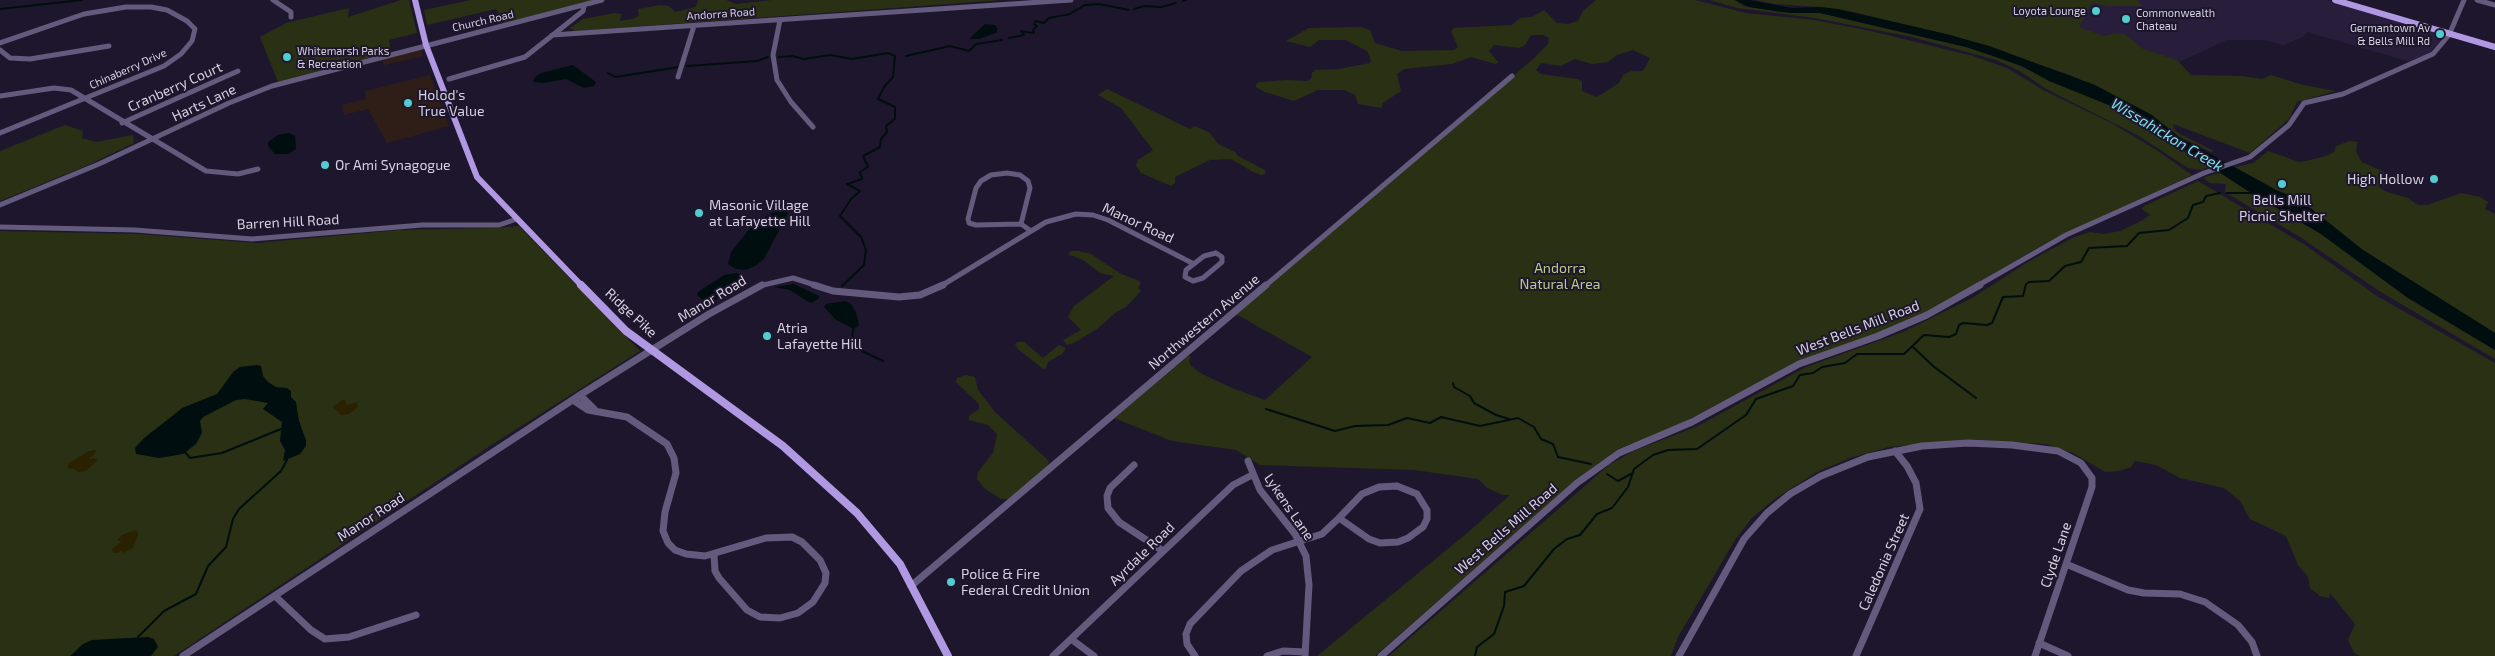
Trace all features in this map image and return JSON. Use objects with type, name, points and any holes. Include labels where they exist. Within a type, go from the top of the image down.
[{"type":"main road","name":"Ridge Pike","points":[[415,0],[426,45],[475,173],[626,331],[798,458],[857,513],[886,545],[900,564],[948,656]]},
{"type":"main road","points":[[2335,0],[2495,47]]},
{"type":"street","points":[[274,0],[291,12],[291,17]]},
{"type":"street","name":"Church Road","points":[[426,45],[602,0]]},
{"type":"street","name":"Andorra Road","points":[[552,35],[1071,0]]},
{"type":"street","name":"West Bells Mill Road","points":[[1381,656],[1577,483],[1619,453],[1692,422],[1799,364],[1885,333],[1927,315],[2059,239],[2209,171],[2252,156],[2282,131],[2304,103],[2339,95],[2424,60],[2433,54],[2450,33],[2464,0]]},
{"type":"street","points":[[2477,0],[2495,5]]},
{"type":"street","points":[[450,79],[525,57],[583,11],[584,6]]},
{"type":"street","name":"Chinaberry Drive","points":[[0,43],[84,14],[126,7],[151,7],[167,10],[179,16],[194,29],[192,41],[171,62],[85,99]]},
{"type":"street","points":[[780,20],[773,55],[776,80],[787,98],[814,127]]},
{"type":"street","points":[[678,76],[694,26]]},
{"type":"street","name":"Harts Lane","points":[[0,205],[272,86],[426,45]]},
{"type":"street","points":[[0,50],[10,58],[30,59],[109,46]]},
{"type":"street","name":"Cranberry Court","points":[[122,122],[185,96],[238,71]]},
{"type":"street","name":"Northwestern Avenue","points":[[911,586],[1512,76]]},
{"type":"street","points":[[0,96],[60,88],[71,90],[151,140],[206,171],[238,174],[258,169]]},
{"type":"street","points":[[0,133],[85,99]]},
{"type":"street","points":[[1021,224],[1030,188],[1028,181],[1020,175],[1008,173],[995,174],[981,181],[976,188],[968,219],[969,223],[976,225],[1021,224],[1031,231]]},
{"type":"street","name":"Manor Road","points":[[183,656],[651,350],[732,300],[768,282],[793,278],[833,291],[904,297],[920,296],[940,287],[1031,231],[1060,217],[1093,215],[1108,220],[1194,264]]},
{"type":"street","name":"Barren Hill Road","points":[[0,226],[134,230],[252,239],[422,224],[499,225],[517,219]]},
{"type":"street","points":[[1211,253],[1218,254],[1223,259],[1209,274],[1196,281],[1188,279],[1184,275],[1186,270],[1194,264],[1211,253]]},
{"type":"street","points":[[580,396],[595,410]]},
{"type":"street","points":[[573,400],[585,408],[627,417],[667,444],[674,458],[676,473],[665,512],[663,531],[672,547],[680,552],[699,556],[714,555],[766,538],[792,537],[802,542],[820,560],[826,573],[825,583],[813,602],[798,613],[780,618],[760,617],[747,610],[719,578],[715,571],[714,555]]},
{"type":"street","name":"Clyde Lane","points":[[1895,451],[1955,444],[2012,445],[2058,451],[2081,463],[2090,474],[2092,487],[2035,656]]},
{"type":"street","points":[[1679,656],[1735,552],[1750,531],[1767,513],[1790,494],[1821,476],[1858,460],[1895,451]]},
{"type":"street","name":"Caledonia Street","points":[[1856,656],[1920,509],[1916,483],[1907,466],[1895,451]]},
{"type":"street","name":"Lykens Lane","points":[[1248,461],[1252,476],[1264,496],[1299,541],[1307,562],[1309,577],[1305,654]]},
{"type":"street","points":[[1134,465],[1110,488],[1107,496],[1108,508],[1119,522],[1163,551]]},
{"type":"street","name":"Ayrdale Road","points":[[1053,656],[1233,485],[1252,476]]},
{"type":"street","points":[[1195,656],[1189,649],[1186,639],[1188,629],[1193,620],[1252,562],[1272,550],[1326,531],[1362,494],[1386,486],[1397,486],[1412,491],[1420,498],[1427,510],[1425,523],[1419,531],[1403,541],[1391,544],[1370,539],[1339,518]]},
{"type":"street","points":[[2066,564],[2128,590],[2144,593],[2180,594],[2197,599],[2225,614],[2248,637],[2257,656]]},
{"type":"street","points":[[275,596],[310,630],[325,638],[349,637],[400,622],[416,615]]},
{"type":"street","points":[[1071,639],[1094,656]]},
{"type":"street","points":[[2039,643],[2068,656]]},
{"type":"street","points":[[1267,656],[1283,651],[1305,654]]},
{"type":"shaded area","points":[[2024,0],[2326,0],[2445,35],[2427,56],[2411,62],[2307,32],[2303,37],[2284,45],[2264,40],[2227,40],[2175,64],[1995,11]]},
{"type":"shaded area","points":[[421,48],[423,56],[384,65],[382,58]]},
{"type":"shaded area","points":[[430,75],[449,126],[387,143],[368,109],[344,115],[342,105],[366,99],[365,91]]},
{"type":"green space","points":[[401,0],[409,0],[417,33],[389,40],[391,52],[278,82],[260,37],[286,23],[349,8],[348,17]]},
{"type":"green space","points":[[471,0],[596,0],[505,25],[496,9],[427,25],[424,10]]},
{"type":"green space","points":[[698,0],[726,0],[736,4],[772,0],[1003,0],[575,31],[570,28],[583,19],[615,13],[621,14],[620,21],[632,19],[639,16],[638,9],[660,5],[669,6],[675,12],[696,7]]},
{"type":"green space","name":"Andorra Natural Area","points":[[1596,0],[1695,0],[1746,13],[1814,20],[1871,31],[1973,56],[2007,68],[2043,90],[2113,124],[2158,151],[2192,175],[2051,240],[1927,312],[1868,337],[1799,361],[1672,428],[1618,449],[1578,478],[1375,656],[1317,656],[1466,534],[1510,495],[1503,495],[1487,488],[1478,479],[1414,470],[1260,465],[1236,450],[1172,441],[1114,418],[1188,356],[1191,357],[1189,361],[1191,366],[1202,374],[1265,400],[1312,357],[1236,314],[1533,59],[1548,44],[1549,38],[1543,35],[1531,35],[1525,45],[1519,48],[1494,45],[1489,51],[1498,62],[1496,64],[1471,57],[1452,64],[1404,69],[1397,74],[1401,91],[1383,103],[1381,108],[1358,104],[1355,95],[1344,90],[1318,90],[1294,101],[1265,92],[1256,87],[1256,84],[1260,82],[1307,81],[1311,79],[1312,73],[1315,70],[1339,69],[1370,63],[1371,60],[1367,51],[1346,40],[1319,40],[1310,47],[1286,41],[1309,28],[1361,27],[1370,30],[1375,43],[1402,51],[1454,50],[1458,47],[1451,31],[1454,28],[1512,25],[1520,18],[1532,17],[1544,10],[1557,23],[1568,24],[1578,21],[1583,11]],"holes":[[[1633,50],[1650,58],[1642,71],[1632,71],[1624,74],[1619,83],[1597,97],[1582,91],[1582,81],[1541,74],[1536,70],[1541,63],[1561,66],[1575,59],[1592,64],[1608,62],[1617,55]]]},
{"type":"green space","points":[[1710,0],[1735,0],[1743,6],[1780,12],[1820,13],[1966,47],[1999,57],[2111,106],[2141,124],[2154,135],[2211,166],[2201,170],[2188,168],[2139,136],[2048,90],[2018,70],[1996,60],[1912,37],[1815,18],[1737,8]]},
{"type":"green space","points":[[1755,0],[2137,0],[2143,6],[2108,6],[2092,3],[2079,27],[2104,36],[2116,33],[2125,34],[2143,49],[2177,60],[2191,75],[2241,76],[2262,79],[2271,75],[2303,85],[2336,91],[2297,102],[2289,119],[2250,153],[2173,124],[2174,129],[2180,134],[2214,151],[2211,152],[2179,137],[2143,110],[2070,75],[1950,35],[1853,12],[1820,7],[1775,4]]},
{"type":"green space","points":[[1107,89],[1190,129],[1195,126],[1210,133],[1218,144],[1265,170],[1266,173],[1262,175],[1253,172],[1231,159],[1210,160],[1175,177],[1175,183],[1171,186],[1141,173],[1136,165],[1138,160],[1153,150],[1121,108],[1098,95]]},
{"type":"green space","points":[[65,125],[83,131],[82,138],[96,142],[133,135],[134,143],[86,166],[0,201],[0,151]]},
{"type":"green space","points":[[2350,141],[2357,142],[2356,152],[2362,162],[2388,174],[2391,184],[2378,186],[2384,191],[2408,198],[2418,205],[2427,205],[2461,193],[2480,197],[2488,202],[2485,209],[2495,214],[2495,333],[2363,250],[2299,199],[2278,191],[2235,167],[2253,163],[2268,151],[2299,162],[2306,161],[2326,156],[2334,152],[2336,146]]},
{"type":"green space","points":[[2220,172],[2251,193],[2321,234],[2408,298],[2495,350],[2495,359],[2379,291],[2300,237],[2225,192],[2226,184],[2210,183],[2203,178]]},
{"type":"green space","points":[[2198,181],[2305,245],[2377,296],[2495,363],[2495,656],[2360,656],[2354,653],[2348,640],[2355,624],[2330,593],[2329,598],[2320,596],[2310,588],[2308,577],[2298,565],[2286,536],[2250,519],[2240,501],[2224,488],[2180,478],[2156,465],[2135,461],[2131,467],[2119,471],[2105,472],[2073,453],[2046,444],[1962,440],[1889,447],[1850,458],[1817,472],[1776,498],[1752,518],[1735,540],[1678,637],[1671,656],[1389,656],[1609,465],[1634,451],[1698,426],[1806,367],[1903,332],[1972,298],[2028,262],[2074,237],[2090,232],[2104,234],[2120,231],[2141,221],[2150,215],[2142,209],[2144,206]]},
{"type":"green space","points":[[519,226],[640,351],[493,444],[174,656],[0,656],[0,231],[139,234],[257,243],[398,230]]},
{"type":"green space","points":[[1071,251],[1091,254],[1121,274],[1137,280],[1141,283],[1138,288],[1141,291],[1126,307],[1115,313],[1097,329],[1074,343],[1067,345],[1063,340],[1081,330],[1068,317],[1074,306],[1114,276],[1100,273],[1083,260],[1068,254]]},
{"type":"green space","points":[[1024,342],[1043,358],[1059,345],[1066,348],[1062,354],[1048,362],[1046,368],[1043,369],[1018,349],[1015,344]]},
{"type":"green space","points":[[966,375],[975,377],[978,390],[995,412],[1049,461],[1047,467],[1015,495],[1007,499],[1001,499],[985,489],[977,479],[978,472],[993,453],[997,434],[988,425],[969,420],[969,416],[979,409],[979,404],[956,382],[957,378]]},
{"type":"sand","points":[[342,400],[345,400],[347,405],[357,402],[358,407],[349,414],[341,415],[333,407]]},
{"type":"sand","points":[[96,450],[94,455],[88,459],[94,458],[98,460],[86,471],[78,472],[67,468],[69,463],[89,451]]},
{"type":"sand","points":[[136,530],[138,534],[133,548],[123,553],[122,550],[118,553],[112,552],[112,549],[121,542],[118,540],[122,535]]},
{"type":"water","name":"Wissahickon Creek","points":[[1735,0],[1749,0],[1792,8],[1820,7],[1838,9],[1950,35],[1989,46],[2095,85],[2152,115],[2179,137],[2278,191],[2299,199],[2363,250],[2495,333],[2495,350],[2408,298],[2321,234],[2251,193],[2182,148],[2159,138],[2141,124],[2111,106],[2049,81],[2022,66],[1966,47],[1820,13],[1790,13],[1749,7]]},
{"type":"water","points":[[985,24],[995,25],[998,29],[996,33],[979,39],[969,39]]},
{"type":"water","points":[[573,65],[596,82],[594,86],[584,88],[566,79],[543,83],[533,82],[535,77],[541,73]]},
{"type":"water","points":[[289,133],[295,136],[296,149],[288,154],[275,154],[268,146],[268,142],[278,135]]},
{"type":"water","points":[[778,210],[784,210],[788,213],[764,259],[746,270],[736,269],[728,264],[731,252],[755,222]]},
{"type":"water","points":[[737,273],[742,276],[740,282],[712,302],[706,303],[697,295],[698,292],[724,275]]},
{"type":"water","points":[[794,284],[819,296],[819,298],[812,303],[790,290],[774,287]]},
{"type":"water","points":[[845,301],[851,304],[856,312],[859,325],[857,327],[852,328],[836,320],[824,307],[826,304]]},
{"type":"water","points":[[261,366],[263,376],[268,382],[276,387],[287,388],[291,391],[291,397],[296,402],[299,421],[306,440],[306,446],[300,454],[283,461],[285,450],[280,441],[282,422],[263,409],[268,403],[245,399],[236,400],[203,417],[200,421],[202,433],[196,444],[183,454],[159,458],[136,454],[135,448],[144,438],[182,408],[217,394],[233,372],[240,367]]},
{"type":"water","points":[[148,637],[154,639],[158,647],[151,656],[70,656],[83,644],[92,640]]},
{"type":"waterway","points":[[0,9],[82,0]]},
{"type":"waterway","points":[[1134,9],[1144,6],[1161,7],[1176,3]]},
{"type":"waterway","points":[[1009,38],[1024,35],[1021,31],[1034,33],[1033,30],[1037,26],[1034,24],[1036,21],[1044,23],[1049,18],[1070,14],[1085,5],[1099,4],[1129,10]]},
{"type":"waterway","points":[[906,56],[950,46],[969,51],[976,44],[1002,40]]},
{"type":"waterway","points":[[779,57],[792,56],[804,59],[830,55],[852,59],[888,53],[895,56],[893,77],[884,87],[878,99],[895,107],[895,119],[886,126],[887,132],[881,139],[880,147],[863,156],[868,167],[860,172],[862,179],[847,184],[860,191],[851,199],[840,216],[861,237],[866,250],[864,265],[842,286]]},
{"type":"waterway","points":[[687,66],[757,61],[768,57]]},
{"type":"waterway","points":[[608,73],[615,77],[679,67]]},
{"type":"waterway","points":[[1475,656],[1477,647],[1494,634],[1504,606],[1505,592],[1524,586],[1554,549],[1567,539],[1580,535],[1597,514],[1612,508],[1628,487],[1634,469],[1653,455],[1668,450],[1697,449],[1746,415],[1756,399],[1793,386],[1800,375],[1813,373],[1822,367],[1845,363],[1857,354],[1904,354],[1924,335],[1949,337],[1956,334],[1959,325],[1963,323],[1987,325],[1992,323],[2003,297],[2023,296],[2026,284],[2029,282],[2049,281],[2065,266],[2081,262],[2089,248],[2127,246],[2139,233],[2169,230],[2188,218],[2193,205],[2203,202],[2206,196],[2220,193]]},
{"type":"waterway","points":[[2227,193],[2252,193]]},
{"type":"waterway","points":[[854,327],[852,335],[862,351],[883,361]]},
{"type":"waterway","points":[[1913,347],[1933,366],[1976,398]]},
{"type":"waterway","points":[[1453,383],[1454,387],[1470,396],[1474,403],[1496,415],[1509,419]]},
{"type":"waterway","points":[[1266,409],[1335,431],[1355,426],[1388,425],[1407,418],[1430,423],[1441,417],[1480,426],[1518,418],[1534,427],[1541,439],[1553,444],[1558,457],[1591,464]]},
{"type":"waterway","points":[[185,452],[190,458],[222,453],[281,429]]},
{"type":"waterway","points":[[138,637],[164,611],[196,594],[208,566],[226,547],[233,519],[239,509],[281,471],[287,460]]},
{"type":"waterway","points":[[1607,474],[1618,481],[1631,474]]},
{"type":"place","name":"Loyota Lounge","points":[[2096,11]]},
{"type":"place","name":"Commonwealth Chateau","points":[[2126,19]]},
{"type":"place","name":"Germantown Av & Bells Mill Rd","points":[[2440,34]]},
{"type":"place","name":"Whitemarsh Parks & Recreation","points":[[287,57]]},
{"type":"place","name":"Holod's True Value","points":[[408,103]]},
{"type":"place","name":"Or Ami Synagogue","points":[[325,165]]},
{"type":"place","name":"High Hollow","points":[[2434,179]]},
{"type":"place","name":"Bells Mill Picnic Shelter","points":[[2282,184]]},
{"type":"place","name":"Masonic Village at Lafayette Hill","points":[[699,213]]},
{"type":"place","name":"Atria Lafayette Hill","points":[[767,336]]},
{"type":"place","name":"Police & Fire Federal Credit Union","points":[[951,582]]}]
